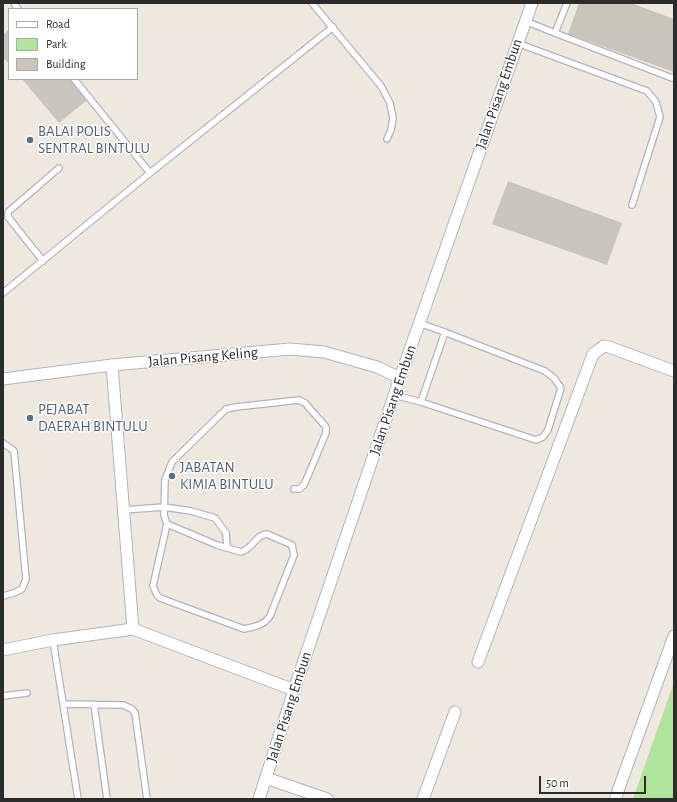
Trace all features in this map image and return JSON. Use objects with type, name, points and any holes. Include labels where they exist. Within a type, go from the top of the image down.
[{"type":"street","name":"Jalan Pisang Embun","points":[[259,799],[294,690],[394,395],[532,3]]},
{"type":"street","points":[[478,662],[593,354],[604,346],[609,347],[674,372]]},
{"type":"street","name":"Jalan Pisang Keling","points":[[3,379],[112,365],[290,349],[324,352],[377,367],[400,378]]},
{"type":"street","points":[[112,365],[133,629]]},
{"type":"street","points":[[3,650],[54,640],[133,629],[294,690]]},
{"type":"street","points":[[615,799],[674,636]]},
{"type":"street","points":[[423,799],[455,712]]},
{"type":"street","points":[[266,778],[327,799]]},
{"type":"lane","points":[[312,3],[381,86],[390,103],[393,118],[391,130],[387,139]]},
{"type":"lane","points":[[555,33],[567,3]]},
{"type":"lane","points":[[525,21],[672,78],[674,77]]},
{"type":"lane","points":[[3,293],[333,27]]},
{"type":"lane","points":[[517,43],[647,91],[656,102],[660,117],[632,205]]},
{"type":"lane","points":[[75,80],[150,173]]},
{"type":"lane","points":[[43,261],[8,217],[8,212],[59,168]]},
{"type":"lane","points":[[394,395],[421,402],[536,440],[543,437],[548,430],[561,388],[554,378],[545,371],[419,323]]},
{"type":"lane","points":[[421,402],[445,332]]},
{"type":"lane","points":[[167,524],[227,548],[241,552],[246,551],[260,536],[267,534],[292,545],[294,548],[294,554],[268,620],[262,624],[244,629],[160,598],[157,595],[153,586],[167,524],[164,515],[165,480],[172,462],[226,409],[299,400],[305,402],[326,427],[326,433],[304,485],[299,489],[294,489]]},
{"type":"lane","points":[[3,443],[14,451],[26,579],[22,589],[3,596]]},
{"type":"lane","points":[[123,510],[164,507],[191,511],[215,518],[226,533],[227,548]]},
{"type":"lane","points":[[54,640],[78,799]]},
{"type":"lane","points":[[3,696],[27,693]]},
{"type":"lane","points":[[63,704],[123,705],[132,709],[135,714],[147,799]]},
{"type":"lane","points":[[94,704],[107,799]]},
{"type":"green space","points":[[674,682],[674,799],[633,799]]},
{"type":"building","points":[[579,3],[631,3],[674,19],[674,72],[568,34]]},
{"type":"building","points":[[8,30],[8,63],[3,57],[3,35]]},
{"type":"building","points":[[23,80],[71,80],[87,100],[59,123]]},
{"type":"building","points":[[508,181],[622,223],[607,265],[492,224]]},
{"type":"place","name":"BALAI POLIS SENTRAL BINTULU","points":[[30,140]]},
{"type":"place","name":"PEJABAT DAERAH BINTULU","points":[[30,418]]},
{"type":"place","name":"JABATAN KIMIA BINTULU","points":[[172,476]]}]
